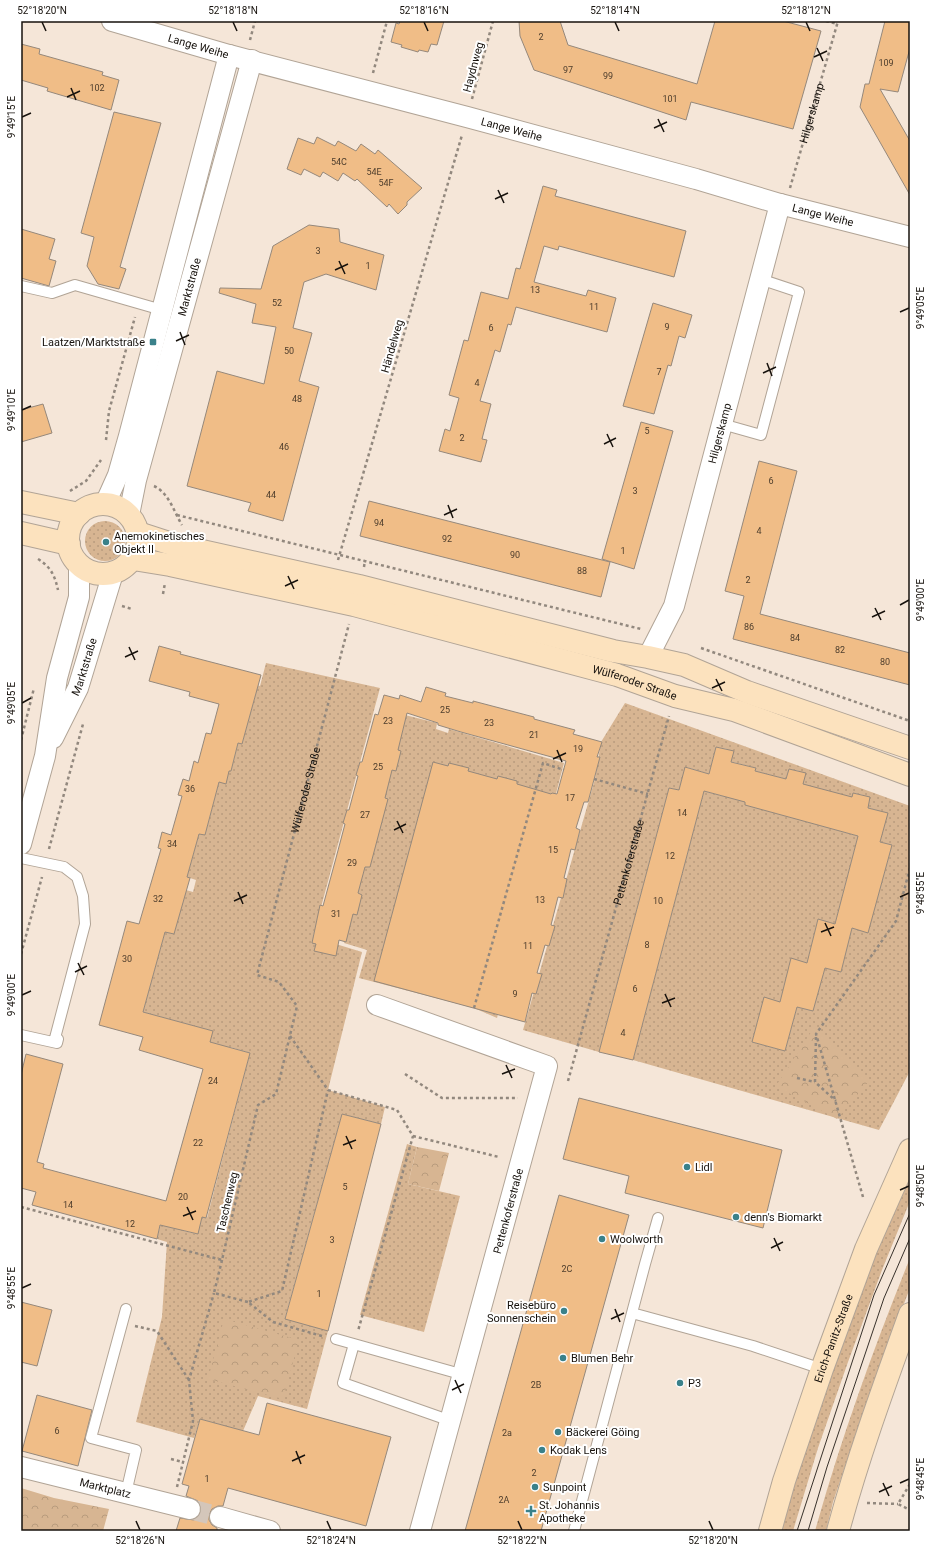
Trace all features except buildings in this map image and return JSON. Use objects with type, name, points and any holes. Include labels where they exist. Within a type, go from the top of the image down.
[{"type":"street","name":"Lange Weihe","points":[[112,21],[229,55],[368,90],[696,179],[782,205],[910,237]]},
{"type":"street","name":"Marktstraße","points":[[105,504],[118,475],[229,55]]},
{"type":"street","name":"Marktstraße","points":[[133,524],[136,480],[252,60]]},
{"type":"street","name":"Hilgerskamp","points":[[648,657],[674,606],[760,279],[782,205]]},
{"type":"street","points":[[21,502],[79,514]]},
{"type":"street","points":[[105,504],[118,508],[133,524],[138,548],[133,559],[125,567],[113,573],[103,575],[94,573],[79,565],[71,554],[69,544],[70,527],[79,514],[93,506],[105,504]]},
{"type":"street","name":"Wülferoder Straße","points":[[133,524],[175,545],[333,580],[357,595],[617,675],[675,696],[734,710],[910,775]]},
{"type":"street","points":[[21,533],[69,544]]},
{"type":"street","name":"Wülferoder Straße","points":[[133,559],[357,595],[684,665],[747,692],[910,748]]},
{"type":"street","name":"Marktstraße","points":[[21,844],[44,756],[57,678],[79,597],[79,565]]},
{"type":"street","name":"Marktstraße","points":[[44,756],[78,688],[113,573]]},
{"type":"street","name":"Pettenkoferstraße","points":[[377,1005],[547,1066],[464,1375],[420,1531]]},
{"type":"street","name":"Erich-Panitz-Straße","points":[[770,1531],[784,1481],[822,1369],[866,1249],[910,1150]]},
{"type":"street","points":[[838,1531],[882,1393],[910,1314]]},
{"type":"street","name":"Marktplatz","points":[[21,1467],[182,1506]]},
{"type":"street","points":[[220,1517],[270,1531]]},
{"type":"lane","points":[[722,424],[761,435],[799,292],[760,279]]},
{"type":"lane","points":[[21,286],[52,293],[75,285],[162,310]]},
{"type":"lane","points":[[21,858],[64,867],[77,877],[84,896],[85,924],[55,1038]]},
{"type":"lane","points":[[21,1035],[57,1043],[84,940]]},
{"type":"lane","points":[[574,1531],[658,1218]]},
{"type":"lane","points":[[126,1309],[91,1438],[136,1450],[126,1493]]},
{"type":"lane","points":[[632,1313],[753,1346],[822,1369]]},
{"type":"lane","points":[[336,1339],[464,1375]]},
{"type":"lane","points":[[354,1344],[342,1383],[451,1421]]},
{"type":"path","points":[[368,90],[387,21]]},
{"type":"path","name":"Haydnweg","points":[[467,117],[493,21]]},
{"type":"path","points":[[826,21],[837,23]]},
{"type":"path","name":"Hilgerskamp","points":[[782,205],[837,23]]},
{"type":"path","name":"Händelweg","points":[[333,580],[467,117]]},
{"type":"path","points":[[105,447],[109,411],[139,303]]},
{"type":"path","points":[[65,491],[72,490],[86,481],[104,454]]},
{"type":"path","points":[[149,484],[159,488],[174,508],[179,521]]},
{"type":"path","points":[[177,515],[365,560],[660,634]]},
{"type":"path","points":[[35,556],[48,565],[56,580],[59,592]]},
{"type":"path","name":"Wülferoder Straße","points":[[257,975],[365,560]]},
{"type":"path","points":[[684,665],[690,644],[910,721]]},
{"type":"path","name":"Pettenkoferstraße","points":[[568,1081],[675,696]]},
{"type":"path","points":[[21,954],[84,719]]},
{"type":"path","points":[[474,1008],[543,763],[564,770]]},
{"type":"path","points":[[594,779],[648,794]]},
{"type":"path","points":[[815,1082],[816,1034],[896,921],[910,868]]},
{"type":"path","name":"Taschenweg","points":[[189,1380],[214,1293],[258,1105],[276,1094],[297,1006],[279,982],[257,975]]},
{"type":"path","points":[[816,1034],[863,1197]]},
{"type":"path","points":[[290,1035],[328,1090],[397,1110],[413,1136],[499,1157]]},
{"type":"path","points":[[405,1074],[442,1098],[539,1098]]},
{"type":"path","points":[[797,1078],[815,1082],[836,1102]]},
{"type":"path","points":[[248,1302],[282,1291],[328,1090]]},
{"type":"path","points":[[354,1344],[413,1136]]},
{"type":"path","points":[[21,1207],[222,1260]]},
{"type":"path","points":[[214,1293],[248,1302],[273,1322],[336,1339]]},
{"type":"path","points":[[122,1324],[157,1331],[189,1380],[193,1421],[183,1462],[182,1506]]},
{"type":"path","points":[[171,1459],[183,1462]]},
{"type":"path","points":[[898,1504],[910,1484]]},
{"type":"path","points":[[846,1503],[898,1504],[910,1510]]},
{"type":"green space","points":[[109,521],[116,524],[122,530],[125,541],[124,549],[116,558],[109,561],[101,561],[94,558],[86,549],[85,537],[88,530],[97,522]]},
{"type":"green space","points":[[266,663],[380,688],[313,937],[362,952],[328,1090],[385,1107],[381,1124],[342,1114],[285,1318],[328,1331],[307,1409],[258,1396],[243,1431],[200,1419],[194,1438],[136,1422],[162,1317],[167,1242],[157,1239],[162,1218],[185,1224],[184,1231],[197,1234],[202,1217],[207,1218],[250,1053],[230,1047],[208,1049],[212,1031],[143,1012],[165,932],[174,934],[186,890],[193,892],[196,880],[187,877],[199,834],[205,835],[219,782],[229,771],[231,771],[238,743],[242,744],[256,693],[254,684],[260,686]]},
{"type":"green space","points":[[625,703],[910,806],[910,1071],[879,1130],[633,1060],[704,791],[722,796],[746,798],[745,805],[794,818],[820,820],[819,825],[858,836],[835,924],[818,919],[807,963],[791,959],[780,1002],[764,998],[752,1042],[785,1051],[797,1007],[813,1011],[825,968],[841,972],[852,928],[868,932],[892,845],[880,842],[887,813],[861,806],[863,795],[853,793],[851,803],[796,782],[799,771],[789,769],[786,779],[755,771],[756,768],[725,760],[727,749],[716,747],[709,774],[686,767],[679,790],[669,788],[599,1052],[523,1030],[595,779],[601,742]]},
{"type":"green space","points":[[405,715],[437,723],[436,729],[448,733],[449,729],[564,763],[497,1018],[474,1008],[359,978],[367,950],[344,943]]},
{"type":"green space","points":[[815,1026],[869,1081],[837,1119],[776,1086]]},
{"type":"green space","points":[[407,1144],[417,1147],[408,1184],[460,1196],[424,1332],[360,1315]]},
{"type":"green space","points":[[417,1147],[449,1153],[439,1191],[408,1184]]},
{"type":"green space","points":[[910,1170],[910,1201],[882,1270],[848,1362],[818,1448],[793,1531],[780,1531],[805,1446],[869,1267]]},
{"type":"green space","points":[[910,1258],[910,1288],[873,1384],[833,1502],[826,1531],[815,1531],[859,1393]]},
{"type":"green space","points":[[224,1319],[299,1340],[283,1399],[208,1379]]},
{"type":"green space","points":[[21,1488],[54,1498],[109,1509],[103,1531],[21,1531]]},
{"type":"tunnel","points":[[190,1509],[220,1517]]},
{"type":"tram line","points":[[797,1531],[874,1295],[910,1213]]},
{"type":"tram line","points":[[808,1531],[827,1467],[884,1298],[910,1238]]},
{"type":"place","name":"Laatzen/Marktstraße","points":[[153,342]]},
{"type":"place","name":"Anemokinetisches Objekt II","points":[[106,542]]},
{"type":"place","name":"Lidl","points":[[687,1167]]},
{"type":"place","name":"denn's Biomarkt","points":[[736,1217]]},
{"type":"place","name":"Woolworth","points":[[602,1239]]},
{"type":"place","name":"Reisebüro Sonnenschein","points":[[564,1311]]},
{"type":"place","name":"Blumen Behr","points":[[563,1358]]},
{"type":"place","name":"P3","points":[[680,1383]]},
{"type":"place","name":"Bäckerei Göing","points":[[558,1432]]},
{"type":"place","name":"Kodak Lens","points":[[542,1450]]},
{"type":"place","name":"Sunpoint","points":[[535,1487]]},
{"type":"place","name":"St. Johannis Apotheke","points":[[531,1511]]}]
